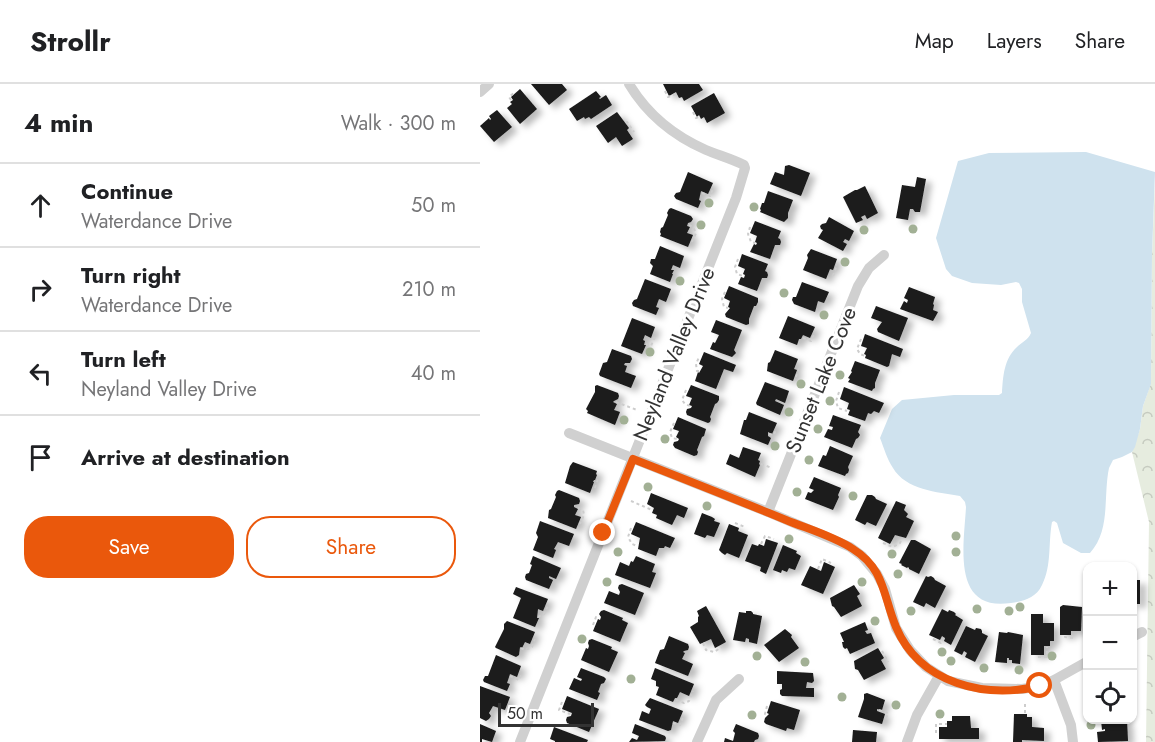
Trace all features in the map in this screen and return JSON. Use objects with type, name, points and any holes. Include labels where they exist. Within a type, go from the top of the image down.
[{"type":"street","points":[[480,92],[489,84]]},
{"type":"street","name":"Neyland Valley Drive","points":[[520,742],[736,198],[745,168],[744,165],[702,148],[677,134],[648,111],[629,84]]},
{"type":"street","name":"Sunset Lake Cove","points":[[768,512],[858,286],[869,268],[884,255]]},
{"type":"street","points":[[569,433],[850,547],[862,556],[881,581],[896,628],[906,645],[920,661],[948,681],[974,687],[1008,690],[1032,688],[1054,680],[1083,664]]},
{"type":"street","points":[[907,742],[917,715],[939,676]]},
{"type":"street","points":[[697,742],[716,700],[738,679]]},
{"type":"street","points":[[1054,680],[1071,726],[1073,742]]},
{"type":"path","points":[[665,91],[668,97],[676,94]]},
{"type":"path","points":[[511,100],[509,97],[514,92]]},
{"type":"path","points":[[693,112],[696,118],[699,117]]},
{"type":"path","points":[[626,123],[634,132]]},
{"type":"path","points":[[702,193],[710,196],[713,189]]},
{"type":"path","points":[[689,225],[696,233],[692,242]]},
{"type":"path","points":[[750,227],[748,234],[751,242],[755,243]]},
{"type":"path","points":[[738,259],[735,267],[737,274],[743,276]]},
{"type":"path","points":[[833,276],[836,265]]},
{"type":"path","points":[[725,292],[722,299],[724,306],[728,308]]},
{"type":"path","points":[[803,338],[811,341],[815,333]]},
{"type":"path","points":[[646,344],[651,346],[656,334]]},
{"type":"path","points":[[861,339],[857,349],[865,356]]},
{"type":"path","points":[[699,357],[696,364],[699,371]]},
{"type":"path","points":[[796,377],[800,367]]},
{"type":"path","points":[[686,390],[682,400],[685,405],[690,406]]},
{"type":"path","points":[[839,392],[836,402],[838,408],[847,411]]},
{"type":"path","points":[[616,402],[637,410]]},
{"type":"path","points":[[674,423],[670,432],[672,438],[677,439]]},
{"type":"path","points":[[769,434],[774,435],[776,429]]},
{"type":"path","points":[[761,464],[772,468]]},
{"type":"path","points":[[595,488],[597,478]]},
{"type":"path","points":[[631,501],[652,510]]},
{"type":"path","points":[[578,508],[583,510],[584,515],[580,524]]},
{"type":"path","points":[[735,523],[745,527]]},
{"type":"path","points":[[631,528],[628,537],[632,544],[638,546]]},
{"type":"path","points":[[761,544],[765,536],[774,539]]},
{"type":"path","points":[[883,543],[893,547],[900,543],[902,538]]},
{"type":"path","points":[[818,569],[822,559],[831,563]]},
{"type":"path","points":[[538,617],[544,614],[548,606]]},
{"type":"path","points":[[593,625],[596,617],[599,618]]},
{"type":"path","points":[[1065,636],[1076,638]]},
{"type":"path","points":[[933,639],[941,643],[944,638]]},
{"type":"path","points":[[521,648],[525,650],[532,647],[535,639]]},
{"type":"path","points":[[703,643],[706,650],[714,652],[722,647]]},
{"type":"path","points":[[1038,657],[1047,657],[1047,647]]},
{"type":"path","points":[[882,651],[888,662]]},
{"type":"path","points":[[510,676],[519,680],[522,673]]},
{"type":"path","points":[[676,700],[684,703],[689,701],[693,691]]},
{"type":"path","points":[[562,702],[559,710],[570,714]]},
{"type":"path","points":[[1025,702],[1025,713]]},
{"type":"path","points":[[767,706],[765,714],[768,716]]},
{"type":"path","points":[[879,710],[888,713],[885,720]]},
{"type":"path","points":[[673,723],[680,726],[683,718]]},
{"type":"path","points":[[936,733],[936,724],[946,724]]},
{"type":"green space","points":[[1155,182],[1155,742],[1146,742],[1149,522],[1132,452],[1151,383]]},
{"type":"water","points":[[1086,152],[1155,172],[1151,384],[1143,406],[1135,447],[1132,452],[1113,460],[1109,468],[1104,523],[1097,544],[1090,553],[1081,553],[1063,543],[1057,523],[1052,522],[1049,562],[1039,589],[1033,596],[1020,601],[992,603],[978,597],[970,587],[965,573],[965,502],[960,496],[923,489],[906,481],[891,465],[880,438],[892,409],[902,400],[1002,393],[1009,357],[1031,333],[1019,283],[1001,285],[972,283],[952,276],[946,269],[936,238],[958,161],[989,153]]},
{"type":"building","points":[[531,84],[562,84],[567,90],[549,105]]},
{"type":"building","points":[[663,84],[699,84],[703,90],[684,101],[676,92],[669,96]]},
{"type":"building","points":[[520,89],[537,109],[520,124],[507,108],[512,104],[511,97]]},
{"type":"building","points":[[596,91],[600,99],[606,95],[612,105],[591,119],[584,117],[577,121],[569,109]]},
{"type":"building","points":[[714,93],[725,113],[707,123],[704,117],[701,119],[699,115],[697,117],[691,106]]},
{"type":"building","points":[[497,110],[512,127],[494,142],[480,126],[489,118],[490,120],[489,116]]},
{"type":"building","points":[[617,112],[629,128],[627,130],[633,139],[622,146],[616,137],[608,143],[596,126]]},
{"type":"building","points":[[789,165],[810,173],[801,196],[770,184],[775,172],[784,175],[785,166]]},
{"type":"building","points":[[688,172],[713,183],[708,194],[701,191],[698,208],[674,196],[680,192]]},
{"type":"building","points":[[917,177],[926,179],[920,212],[910,209],[908,220],[896,218],[902,185],[915,187]]},
{"type":"building","points":[[865,186],[878,213],[867,219],[865,215],[861,217],[863,220],[856,223],[843,197]]},
{"type":"building","points":[[768,191],[793,200],[788,218],[784,222],[760,212]]},
{"type":"building","points":[[671,208],[693,219],[687,226],[690,227],[687,233],[693,235],[688,247],[660,236],[661,228]]},
{"type":"building","points":[[829,217],[854,231],[849,241],[845,239],[843,242],[847,244],[843,251],[818,238],[823,230],[820,226],[826,223]]},
{"type":"building","points":[[755,221],[781,231],[778,238],[780,245],[775,245],[770,259],[750,252],[757,243],[755,242],[757,236],[750,233]]},
{"type":"building","points":[[660,246],[684,256],[680,268],[673,265],[671,270],[674,270],[670,282],[650,274],[653,266],[650,263],[651,259],[655,259]]},
{"type":"building","points":[[811,249],[837,259],[826,279],[803,270]]},
{"type":"building","points":[[742,254],[768,264],[765,271],[767,278],[762,278],[757,291],[738,284],[741,277],[744,278],[745,275],[743,274],[745,269],[738,266]]},
{"type":"building","points":[[645,279],[671,289],[666,302],[659,299],[656,315],[633,306],[632,303],[637,299]]},
{"type":"building","points":[[802,282],[829,292],[824,303],[818,301],[815,312],[794,304],[792,300],[796,297]]},
{"type":"building","points":[[729,286],[758,298],[749,324],[746,325],[726,317],[730,301],[724,298]]},
{"type":"building","points":[[909,287],[935,297],[933,310],[938,312],[933,321],[900,309],[904,301],[907,303],[908,300],[904,298]]},
{"type":"building","points":[[876,306],[908,318],[899,341],[878,332],[877,329],[882,322],[871,318]]},
{"type":"building","points":[[788,316],[815,327],[810,338],[803,335],[797,345],[779,338]]},
{"type":"building","points":[[632,318],[655,327],[651,338],[645,335],[643,340],[646,345],[642,354],[621,346]]},
{"type":"building","points":[[716,320],[742,330],[734,350],[736,353],[732,357],[710,349],[719,335],[711,332]]},
{"type":"building","points":[[865,334],[903,349],[900,357],[892,354],[887,367],[865,358],[867,348],[861,346]]},
{"type":"building","points":[[612,349],[631,356],[630,363],[624,365],[627,366],[625,372],[636,376],[631,388],[599,374]]},
{"type":"building","points":[[775,350],[798,359],[793,381],[767,371],[768,363]]},
{"type":"building","points":[[704,352],[736,365],[733,372],[724,369],[716,389],[695,381],[703,366],[699,364]]},
{"type":"building","points":[[855,361],[880,370],[872,391],[848,382]]},
{"type":"building","points":[[765,382],[789,391],[785,403],[776,399],[775,401],[784,405],[780,415],[756,403]]},
{"type":"building","points":[[597,385],[618,393],[618,399],[613,402],[617,404],[614,410],[620,412],[615,425],[587,413],[586,409]]},
{"type":"building","points":[[691,385],[719,396],[708,423],[687,415],[687,409],[692,406],[689,405],[692,398],[686,396]]},
{"type":"building","points":[[844,387],[884,403],[879,413],[874,411],[871,414],[868,413],[865,421],[848,415],[849,403],[840,399]]},
{"type":"building","points":[[749,412],[777,423],[772,434],[768,432],[771,438],[768,445],[740,434]]},
{"type":"building","points":[[833,415],[861,425],[858,432],[860,435],[852,448],[824,437],[828,429],[832,430],[833,427],[829,426]]},
{"type":"building","points":[[678,417],[706,429],[697,455],[694,456],[673,445],[679,439],[676,437],[679,431],[673,429]]},
{"type":"building","points":[[830,446],[853,456],[845,476],[818,466]]},
{"type":"building","points":[[743,447],[761,453],[758,460],[760,465],[755,477],[726,464],[730,454],[739,458]]},
{"type":"building","points":[[573,462],[597,471],[590,493],[565,483]]},
{"type":"building","points":[[814,477],[841,488],[833,510],[805,499],[808,492],[811,493],[814,490],[809,488]]},
{"type":"building","points":[[559,490],[579,498],[579,504],[574,505],[578,509],[575,515],[581,517],[576,529],[548,518],[549,510]]},
{"type":"building","points":[[651,493],[688,508],[684,518],[677,515],[672,525],[656,518],[657,515],[652,513],[654,508],[647,504]]},
{"type":"building","points":[[867,495],[872,495],[887,504],[876,526],[867,522],[865,525],[855,520]]},
{"type":"building","points":[[896,501],[906,505],[904,510],[908,514],[906,517],[914,521],[906,538],[895,535],[890,544],[878,538]]},
{"type":"building","points":[[702,513],[720,523],[714,537],[707,535],[705,538],[694,534]]},
{"type":"building","points":[[540,521],[574,534],[569,546],[558,542],[553,558],[533,550],[538,537],[536,533]]},
{"type":"building","points":[[636,522],[675,538],[670,548],[665,546],[659,548],[656,556],[638,549],[640,538],[631,534]]},
{"type":"building","points":[[729,524],[748,535],[739,558],[727,553],[725,555],[719,550]]},
{"type":"building","points":[[766,539],[778,543],[766,574],[760,571],[761,567],[745,561],[752,544],[764,546]]},
{"type":"building","points":[[911,540],[931,549],[919,574],[899,563]]},
{"type":"building","points":[[783,545],[797,551],[796,553],[801,556],[795,570],[789,568],[787,572],[782,570],[781,573],[773,570]]},
{"type":"building","points":[[533,556],[561,568],[556,579],[549,576],[553,580],[549,589],[526,580]]},
{"type":"building","points":[[636,556],[655,564],[652,572],[656,573],[650,588],[615,575],[620,562],[629,566]]},
{"type":"building","points":[[824,562],[835,567],[823,594],[801,585],[810,566],[821,571]]},
{"type":"building","points":[[926,576],[931,576],[946,586],[935,608],[926,603],[924,607],[913,602]]},
{"type":"building","points":[[1137,580],[1140,580],[1140,604],[1137,604]]},
{"type":"building","points":[[622,584],[644,593],[635,615],[604,603],[609,591],[619,595],[618,588]]},
{"type":"building","points":[[854,585],[860,594],[857,596],[862,606],[841,617],[832,606],[830,598]]},
{"type":"building","points":[[516,587],[548,599],[543,611],[538,609],[537,618],[539,618],[535,627],[513,618],[521,598],[513,594]]},
{"type":"building","points":[[1063,605],[1082,607],[1081,631],[1071,631],[1071,635],[1060,635],[1060,607]]},
{"type":"building","points":[[706,606],[726,642],[715,648],[711,639],[700,644],[690,627],[698,622],[697,611]]},
{"type":"building","points":[[942,609],[954,612],[963,620],[951,645],[944,641],[945,638],[942,636],[940,640],[929,635]]},
{"type":"building","points":[[604,610],[623,618],[622,620],[628,623],[620,642],[593,631],[598,619],[600,620],[599,614]]},
{"type":"building","points":[[746,611],[762,616],[757,644],[749,642],[746,638],[745,642],[733,640],[739,612],[746,613]]},
{"type":"building","points":[[1031,614],[1043,614],[1043,623],[1054,623],[1054,641],[1050,641],[1050,646],[1044,646],[1044,655],[1031,655]]},
{"type":"building","points":[[507,621],[535,632],[530,644],[525,642],[516,657],[495,647]]},
{"type":"building","points":[[865,622],[868,630],[865,631],[867,634],[871,633],[875,643],[850,654],[847,648],[843,647],[842,642],[844,642],[840,633]]},
{"type":"building","points":[[966,626],[975,630],[976,628],[981,629],[982,633],[988,636],[975,662],[965,657],[967,653],[964,651],[962,655],[954,651]]},
{"type":"building","points":[[785,629],[792,635],[791,637],[799,648],[779,662],[764,645]]},
{"type":"building","points":[[999,632],[1023,635],[1020,664],[1012,663],[1009,658],[1007,658],[1007,663],[995,662]]},
{"type":"building","points":[[669,636],[688,644],[688,650],[683,652],[685,653],[682,659],[693,664],[688,676],[655,663]]},
{"type":"building","points":[[592,639],[618,652],[609,672],[581,660],[586,648],[588,649],[589,640]]},
{"type":"building","points":[[878,648],[884,658],[881,660],[886,669],[864,680],[855,669],[854,661]]},
{"type":"building","points":[[496,655],[521,666],[517,677],[510,674],[507,691],[483,680],[485,676],[488,676]]},
{"type":"building","points":[[581,668],[606,679],[601,684],[597,700],[569,689],[574,678],[581,681],[582,679],[577,677]]},
{"type":"building","points":[[655,668],[694,684],[689,696],[680,692],[673,702],[656,695],[659,687],[656,686],[656,681],[651,679]]},
{"type":"building","points":[[777,671],[813,673],[814,681],[807,682],[806,688],[814,688],[814,697],[782,696],[780,690],[782,684],[777,684]]},
{"type":"building","points":[[480,686],[510,697],[505,710],[493,706],[489,713],[491,716],[486,721],[480,718]]},
{"type":"building","points":[[864,694],[885,700],[882,710],[877,709],[885,714],[882,724],[858,717]]},
{"type":"building","points":[[567,696],[599,709],[589,732],[567,723],[567,717],[572,713],[562,709]]},
{"type":"building","points":[[650,698],[683,711],[678,723],[673,721],[671,730],[668,731],[639,720],[642,711],[649,714],[651,709],[645,705]]},
{"type":"building","points":[[771,701],[800,710],[794,730],[787,728],[786,731],[764,722],[769,714],[767,713]]},
{"type":"building","points":[[1014,714],[1027,714],[1027,717],[1032,717],[1032,727],[1044,728],[1044,741],[1013,742]]},
{"type":"building","points":[[952,716],[970,716],[971,728],[979,728],[979,739],[939,739],[939,727],[947,727],[947,721],[952,721]]},
{"type":"building","points":[[480,724],[496,731],[492,742],[482,739],[480,742]]},
{"type":"building","points":[[635,724],[665,736],[665,741],[629,742],[632,738],[637,740],[639,736],[632,733]]},
{"type":"building","points":[[736,724],[758,733],[758,739],[754,742],[724,742],[725,738],[733,741]]},
{"type":"building","points":[[1101,724],[1127,724],[1128,741],[1098,742],[1097,732],[1105,731],[1105,729],[1102,730]]},
{"type":"building","points":[[554,727],[588,740],[587,742],[555,742],[550,739]]},
{"type":"building","points":[[853,730],[877,732],[876,742],[852,742]]},
{"type":"route","points":[[603,533],[633,459],[850,547],[869,564],[881,581],[896,628],[906,645],[926,667],[939,676],[948,681],[982,688],[1013,690],[1040,686]]}]
